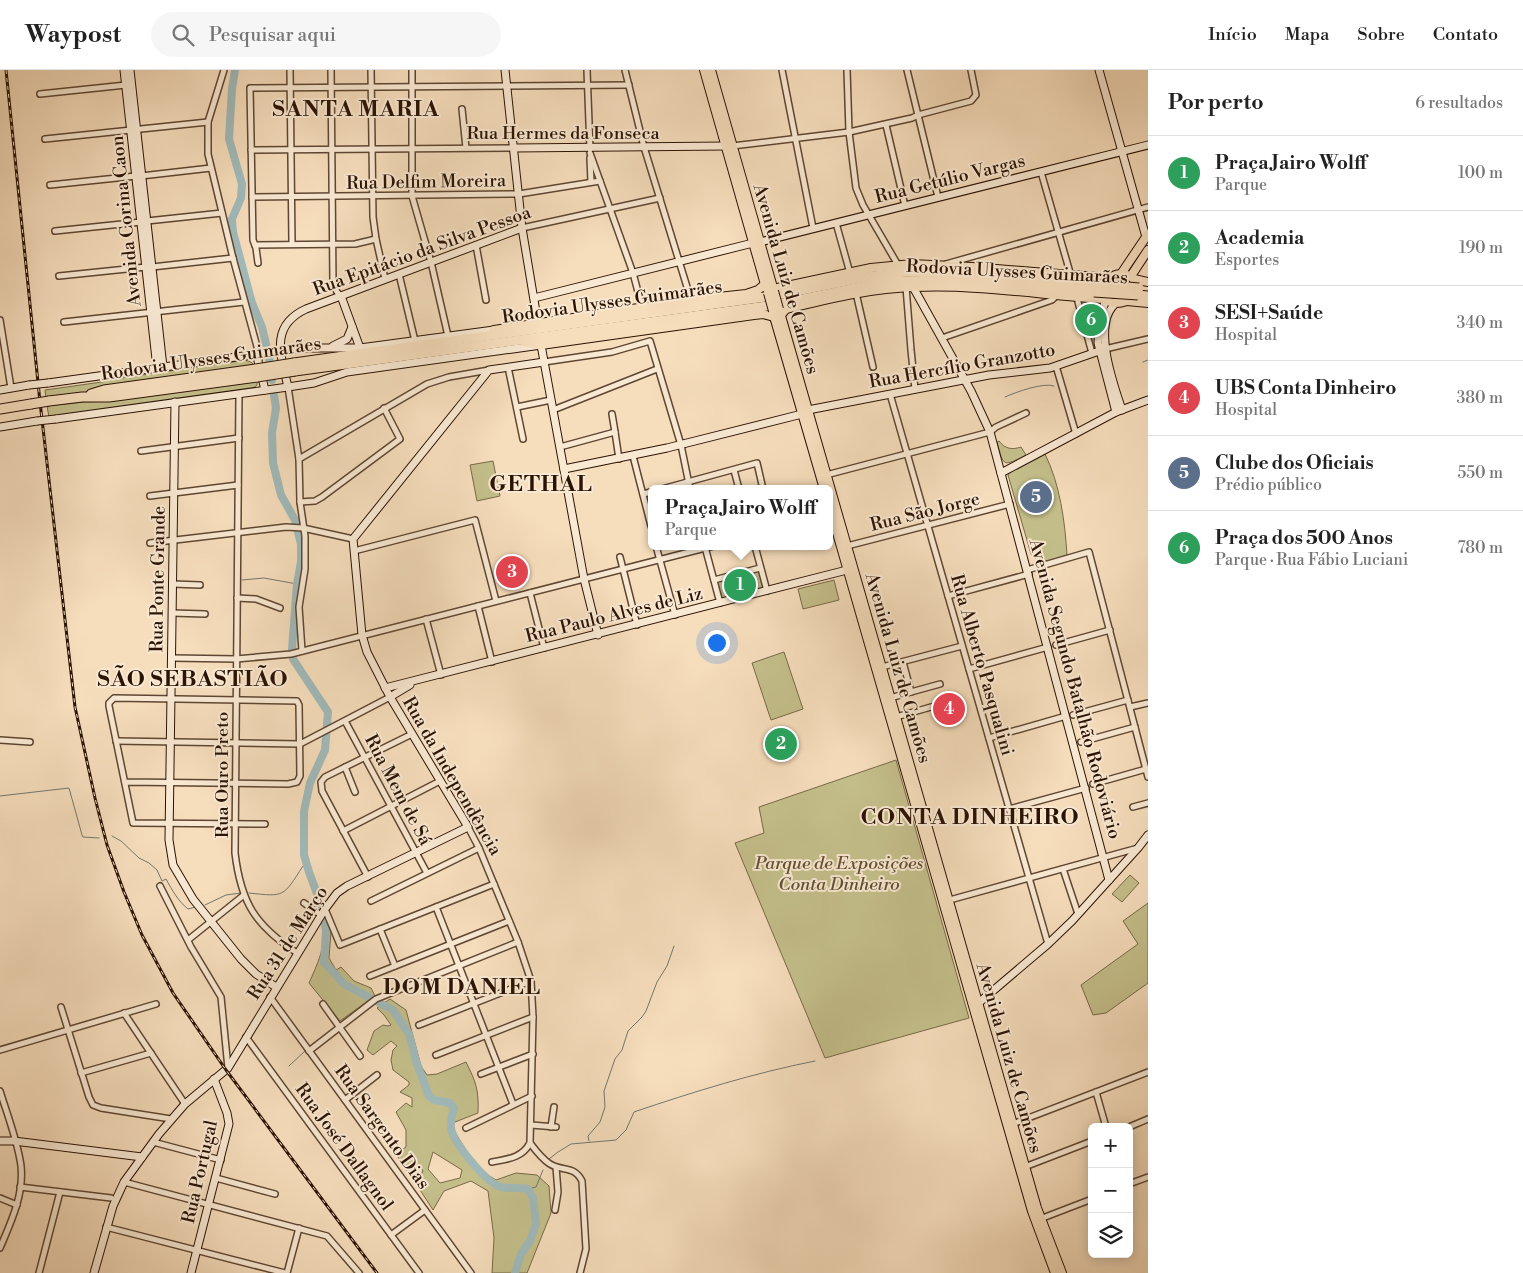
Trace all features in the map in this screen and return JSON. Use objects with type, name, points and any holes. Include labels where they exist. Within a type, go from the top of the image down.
[{"type":"highway","points":[[969,270],[998,269]]},
{"type":"highway","name":"Rodovia Ulysses Guimarães","points":[[0,409],[82,397],[104,390],[256,373],[470,338],[772,296],[879,275],[969,270],[1094,288]]},
{"type":"highway","name":"Rodovia Ulysses Guimarães","points":[[294,367],[517,340],[774,305],[883,282],[925,280],[1143,292]]},
{"type":"highway","points":[[971,282],[1003,291]]},
{"type":"highway","points":[[556,321],[582,322]]},
{"type":"highway","points":[[470,338],[494,330]]},
{"type":"highway","points":[[562,342],[577,332]]},
{"type":"highway","points":[[517,340],[541,345]]},
{"type":"main road","name":"Avenida Luiz de Camões","points":[[704,70],[729,146],[772,291],[795,388],[805,408],[812,446],[823,485]]},
{"type":"main road","name":"Avenida Luiz de Camões","points":[[711,70],[729,146]]},
{"type":"main road","points":[[998,269],[1109,278],[1121,274],[1147,236]]},
{"type":"main road","name":"Avenida Luiz de Camões","points":[[757,242],[765,284],[772,291]]},
{"type":"main road","points":[[1132,278],[1148,250]]},
{"type":"main road","points":[[772,291],[850,273],[898,265],[941,265],[969,270]]},
{"type":"main road","points":[[1121,274],[1148,282]]},
{"type":"main road","points":[[1104,300],[1102,289],[1109,278]]},
{"type":"main road","points":[[1127,302],[1136,290],[1136,283],[1132,278]]},
{"type":"main road","points":[[494,330],[690,300],[746,294],[758,290],[765,284]]},
{"type":"main road","points":[[541,345],[777,313],[786,309],[856,293],[910,287],[949,286],[1058,295],[1104,300],[1116,304],[1127,302],[1148,303]]},
{"type":"main road","name":"Avenida Luiz de Camões","points":[[777,313],[829,485]]},
{"type":"main road","points":[[795,388],[798,389],[805,408]]},
{"type":"main road","name":"Avenida Luiz de Camões","points":[[833,498],[896,717],[899,740]]},
{"type":"main road","name":"Avenida Luiz de Camões","points":[[833,525],[899,740],[1022,1168],[1055,1273]]},
{"type":"main road","points":[[846,544],[844,547],[849,565],[848,570]]},
{"type":"main road","name":"Avenida Luiz de Camões","points":[[1038,1220],[1062,1273]]},
{"type":"street","name":"Avenida Corina Caon","points":[[124,70],[134,130]]},
{"type":"street","name":"Avenida Corina Caon","points":[[130,70],[134,130],[160,368]]},
{"type":"street","points":[[224,70],[208,122],[207,144],[233,258],[259,354],[258,361],[265,390]]},
{"type":"street","points":[[290,70],[292,244]]},
{"type":"street","points":[[331,70],[333,284],[341,296],[360,348]]},
{"type":"street","points":[[371,70],[373,196],[376,239],[385,279]]},
{"type":"street","points":[[412,70],[412,196],[431,262],[448,336]]},
{"type":"street","points":[[505,70],[522,228],[538,324]]},
{"type":"street","points":[[587,70],[591,182]]},
{"type":"street","points":[[625,70],[644,147],[690,300]]},
{"type":"street","points":[[782,70],[813,228]]},
{"type":"street","points":[[847,70],[849,132],[854,179],[859,196],[898,265]]},
{"type":"street","points":[[907,70],[938,198]]},
{"type":"street","name":"Rua Hermes da Fonseca","points":[[251,150],[514,148],[590,150],[729,146],[796,140],[886,125],[971,101],[976,97],[976,91],[971,70]]},
{"type":"street","points":[[1099,70],[1147,236]]},
{"type":"street","points":[[40,94],[126,85]]},
{"type":"street","points":[[258,263],[253,240],[250,88],[629,85]]},
{"type":"street","points":[[462,109],[466,148]]},
{"type":"street","points":[[45,139],[208,122]]},
{"type":"street","points":[[886,125],[905,206]]},
{"type":"street","name":"Rua Getúlio Vargas","points":[[534,298],[1148,146]]},
{"type":"street","points":[[590,150],[633,273],[642,307]]},
{"type":"street","points":[[50,185],[211,168]]},
{"type":"street","points":[[1041,172],[1070,276]]},
{"type":"street","name":"Rua Delfim Moreira","points":[[252,197],[519,194],[600,181]]},
{"type":"street","name":"Rua Epitácio da Silva Pessoa","points":[[280,351],[279,342],[281,334],[295,315],[341,296],[522,228],[660,198]]},
{"type":"street","points":[[941,265],[1148,207]]},
{"type":"street","points":[[55,231],[222,213]]},
{"type":"street","points":[[836,223],[850,273]]},
{"type":"street","points":[[255,245],[355,244],[376,239]]},
{"type":"street","points":[[476,245],[486,300]]},
{"type":"street","points":[[969,270],[972,260],[977,256]]},
{"type":"street","points":[[59,276],[233,258]]},
{"type":"street","points":[[399,274],[415,341]]},
{"type":"street","points":[[910,287],[915,389]]},
{"type":"street","name":"Avenida Segundo Batalhão Rodoviário","points":[[910,287],[942,338],[990,432],[1048,647],[1070,715],[1109,880]]},
{"type":"street","points":[[856,293],[873,367]]},
{"type":"street","points":[[942,338],[1052,300],[1058,295]]},
{"type":"street","points":[[1099,351],[1099,326],[1104,300]]},
{"type":"street","points":[[64,322],[244,302]]},
{"type":"street","points":[[1078,302],[1099,351],[1119,411]]},
{"type":"street","points":[[1099,351],[1108,312],[1116,304]]},
{"type":"street","points":[[0,320],[11,388]]},
{"type":"street","points":[[328,347],[347,339],[352,326]]},
{"type":"street","points":[[0,390],[280,351],[328,347],[360,348],[494,330]]},
{"type":"street","name":"Rua Hercílio Granzotto","points":[[564,469],[681,445],[805,408],[1056,366],[1099,351],[1148,339]]},
{"type":"street","points":[[299,459],[416,389],[438,380],[489,370],[612,352],[650,341],[681,445],[689,485]]},
{"type":"street","points":[[0,426],[288,387],[355,371],[541,345],[584,579],[598,635]]},
{"type":"street","points":[[280,351],[288,387],[299,459],[300,502],[298,527],[305,536],[304,578],[299,607],[296,653]]},
{"type":"street","points":[[1056,366],[1076,434]]},
{"type":"street","points":[[508,367],[523,438]]},
{"type":"street","points":[[553,410],[658,369]]},
{"type":"street","points":[[150,543],[277,527],[298,527],[354,539],[489,370]]},
{"type":"street","name":"Rua Ouro Preto","points":[[239,394],[235,853],[244,895],[252,910],[269,932],[298,953]]},
{"type":"street","name":"Rua Alberto Pasqualini","points":[[890,394],[1048,944]]},
{"type":"street","points":[[517,407],[551,400]]},
{"type":"street","points":[[1001,473],[1119,411],[1148,400]]},
{"type":"street","name":"Rua Ponte Grande","points":[[175,402],[170,849],[173,865],[182,882],[211,922],[250,968],[276,987]]},
{"type":"street","points":[[300,502],[316,501],[400,439],[384,408]]},
{"type":"street","points":[[826,474],[990,432],[996,427],[1026,413]]},
{"type":"street","points":[[612,414],[619,458]]},
{"type":"street","points":[[560,448],[615,432]]},
{"type":"street","points":[[141,451],[239,438]]},
{"type":"street","points":[[633,456],[648,514]]},
{"type":"street","points":[[677,485],[757,463],[762,485]]},
{"type":"street","points":[[734,470],[738,485]]},
{"type":"street","points":[[150,496],[238,485]]},
{"type":"street","points":[[643,494],[648,493]]},
{"type":"street","name":"Rua São Jorge","points":[[846,544],[927,526],[1010,504]]},
{"type":"street","points":[[354,551],[475,520],[496,601]]},
{"type":"street","name":"Rua da Independência","points":[[354,539],[362,635],[367,652],[390,697],[479,848],[518,942],[531,980],[533,1054],[530,1143]]},
{"type":"street","points":[[657,550],[674,615]]},
{"type":"street","points":[[172,658],[236,659],[296,653],[695,550]]},
{"type":"street","points":[[706,550],[720,603]]},
{"type":"street","points":[[755,550],[767,591]]},
{"type":"street","points":[[948,596],[1089,552],[1148,777]]},
{"type":"street","points":[[620,557],[637,624]]},
{"type":"street","points":[[714,580],[760,568]]},
{"type":"street","name":"Rua Paulo Alves de Liz","points":[[385,688],[848,570]]},
{"type":"street","points":[[173,584],[200,585]]},
{"type":"street","points":[[530,593],[544,648]]},
{"type":"street","points":[[237,598],[256,599],[280,608]]},
{"type":"street","points":[[478,606],[492,662]]},
{"type":"street","points":[[172,614],[205,614]]},
{"type":"street","points":[[426,619],[440,675]]},
{"type":"street","points":[[1056,645],[1110,630]]},
{"type":"street","points":[[882,667],[962,646]]},
{"type":"street","points":[[969,669],[1048,647]]},
{"type":"street","points":[[903,662],[911,692]]},
{"type":"street","name":"Rua Paulo Alves de Liz","points":[[390,697],[417,681]]},
{"type":"street","points":[[890,698],[940,684]]},
{"type":"street","points":[[116,742],[300,744],[390,697]]},
{"type":"street","points":[[125,782],[288,784],[296,782],[300,776],[298,702],[114,698],[110,700],[109,706],[133,823],[265,824]]},
{"type":"street","points":[[989,738],[1128,700]]},
{"type":"street","points":[[1130,707],[1148,703]]},
{"type":"street","points":[[896,717],[938,705]]},
{"type":"street","name":"Rua Mem de Sá","points":[[345,720],[427,873]]},
{"type":"street","points":[[1081,742],[1135,727]]},
{"type":"street","points":[[368,877],[322,791],[321,782],[325,777],[412,734]]},
{"type":"street","points":[[0,740],[30,742]]},
{"type":"street","points":[[345,767],[355,792]]},
{"type":"street","points":[[1093,784],[1146,769]]},
{"type":"street","points":[[343,831],[440,781]]},
{"type":"street","points":[[1009,809],[1086,788]]},
{"type":"street","points":[[1133,807],[1148,803]]},
{"type":"street","name":"Rua 31 de Março","points":[[90,1273],[111,1198],[116,1188],[183,1102],[203,1084],[214,1079],[228,1068],[276,987],[324,911],[341,889],[468,827]]},
{"type":"street","points":[[976,1006],[1048,944],[1078,914],[1138,848],[1148,834]]},
{"type":"street","points":[[371,901],[479,848]]},
{"type":"street","points":[[946,901],[1138,848]]},
{"type":"street","points":[[1063,869],[1078,914]]},
{"type":"street","points":[[304,903],[324,911],[340,945],[494,884]]},
{"type":"street","points":[[160,886],[222,999],[228,1068]]},
{"type":"street","points":[[188,940],[244,895]]},
{"type":"street","points":[[436,907],[513,1104]]},
{"type":"street","points":[[370,976],[509,921]]},
{"type":"street","points":[[380,929],[396,966]]},
{"type":"street","points":[[309,1051],[376,999],[518,942]]},
{"type":"street","points":[[419,1024],[531,980]]},
{"type":"street","name":"Rua Sargento Dias","points":[[270,997],[471,1273]]},
{"type":"street","points":[[0,1050],[156,1004]]},
{"type":"street","points":[[323,1004],[360,1056]]},
{"type":"street","points":[[61,1007],[90,1102],[96,1107],[169,1119]]},
{"type":"street","points":[[124,1013],[183,1102]]},
{"type":"street","points":[[436,1055],[533,1017]]},
{"type":"street","name":"Rua José Dallagnol","points":[[246,1037],[419,1273]]},
{"type":"street","points":[[81,1073],[151,1053]]},
{"type":"street","points":[[480,1074],[533,1054]]},
{"type":"street","points":[[1010,1125],[1148,1072]]},
{"type":"street","points":[[345,1100],[377,1075]]},
{"type":"street","name":"Rua Portugal","points":[[191,1273],[228,1130],[229,1119],[214,1079]]},
{"type":"street","points":[[0,1091],[21,1164],[17,1205],[0,1248]]},
{"type":"street","points":[[1096,1092],[1105,1123]]},
{"type":"street","points":[[466,1128],[532,1096]]},
{"type":"street","points":[[531,1125],[554,1127],[554,1108]]},
{"type":"street","name":"Rua 31 de Março","points":[[94,1273],[115,1198],[140,1156],[153,1142],[169,1119]]},
{"type":"street","points":[[1133,1125],[1148,1119]]},
{"type":"street","points":[[0,1141],[14,1140],[140,1156]]},
{"type":"street","points":[[153,1142],[221,1160]]},
{"type":"street","points":[[492,1162],[518,1157],[527,1150],[530,1143],[545,1160],[556,1167],[579,1174],[584,1187],[583,1213],[586,1249],[580,1273]]},
{"type":"street","points":[[1022,1168],[1088,1143]]},
{"type":"street","points":[[555,1210],[558,1192],[556,1167]]},
{"type":"street","points":[[1133,1183],[1148,1177]]},
{"type":"street","points":[[216,1178],[275,1194]]},
{"type":"street","points":[[124,1182],[322,1234],[331,1239],[359,1273]]},
{"type":"street","points":[[20,1187],[111,1198]]},
{"type":"street","points":[[39,1273],[60,1192]]},
{"type":"street","points":[[0,1198],[17,1205]]},
{"type":"street","points":[[1038,1220],[1088,1201]]},
{"type":"street","points":[[391,1234],[425,1210]]},
{"type":"street","points":[[106,1227],[286,1273],[299,1228]]},
{"type":"green space","points":[[1080,300],[1094,301],[1099,306],[1095,325],[1096,344],[1093,347]]},
{"type":"green space","points":[[245,360],[255,366],[102,388],[46,399],[45,390]]},
{"type":"green space","points":[[257,380],[257,385],[251,390],[49,417],[47,406],[110,401]]},
{"type":"green space","points":[[999,441],[1009,448],[1021,447],[1026,455],[1012,462],[1005,462],[999,450],[997,442]]},
{"type":"green space","points":[[1045,454],[1061,503],[1067,555],[1048,561],[1039,560],[1031,554],[1008,475],[1010,472]]},
{"type":"green space","points":[[493,461],[500,496],[477,501],[470,465]]},
{"type":"green space","points":[[760,568],[767,591],[720,603],[714,580]]},
{"type":"green space","points":[[834,580],[839,600],[803,609],[798,589]]},
{"type":"green space","points":[[784,652],[803,709],[771,720],[752,663]]},
{"type":"green space","name":"Parque de Exposições Conta Dinheiro","points":[[896,760],[969,1018],[825,1058],[735,843],[764,833],[759,807]]},
{"type":"green space","points":[[1130,875],[1139,883],[1122,902],[1112,894]]},
{"type":"green space","points":[[1148,903],[1148,983],[1106,1013],[1093,1015],[1081,985],[1138,944],[1123,921]]},
{"type":"green space","points":[[327,920],[331,932],[329,958],[336,970],[341,967],[354,981],[371,988],[375,996],[340,1021],[309,983],[322,947],[322,926]]},
{"type":"green space","points":[[390,999],[406,1010],[421,1066],[427,1075],[437,1074],[466,1062],[476,1086],[478,1113],[450,1124],[477,1168],[496,1180],[516,1173],[537,1175],[549,1186],[551,1213],[527,1273],[492,1273],[494,1238],[488,1191],[471,1181],[444,1191],[433,1210],[413,1179],[423,1172],[420,1165],[408,1172],[396,1154],[406,1147],[406,1130],[396,1112],[406,1103],[412,1107],[412,1098],[400,1092],[409,1085],[409,1082],[393,1070],[391,1060],[393,1050],[397,1046],[391,1041],[373,1055],[367,1050],[374,1031],[383,1025],[391,1025],[377,1008]],"holes":[[[433,1152],[462,1170],[460,1178],[440,1183],[428,1169]]]},
{"type":"waterway","points":[[235,70],[229,139],[242,184],[241,198],[232,219],[233,232],[252,303],[262,327],[266,344]]},
{"type":"waterway","points":[[269,358],[272,380]]},
{"type":"waterway","points":[[1143,362],[1148,360]]},
{"type":"waterway","points":[[1005,397],[1037,386],[1054,386]]},
{"type":"waterway","points":[[274,395],[276,408],[272,433],[273,463],[281,495],[295,520],[301,544],[301,562],[297,584],[292,649],[293,659],[328,712],[325,750],[310,783],[304,811],[304,855],[319,899],[326,931],[324,962],[344,984],[393,1010],[409,1034],[416,1061],[429,1096],[434,1100],[450,1103],[454,1108],[451,1118],[453,1134],[464,1152],[479,1170],[501,1187],[528,1189],[533,1198],[536,1224],[530,1241],[521,1254],[515,1273]]},
{"type":"waterway","points":[[242,580],[264,578],[297,584]]},
{"type":"waterway","points":[[0,796],[69,788],[83,837],[99,838]]},
{"type":"waterway","points":[[112,836],[157,870],[162,881],[166,879],[184,906],[188,909],[196,907]]},
{"type":"waterway","points":[[249,893],[270,895],[282,893],[291,884],[303,866],[307,864]]},
{"type":"waterway","points":[[205,905],[226,895],[241,893]]},
{"type":"waterway","points":[[589,1141],[588,1136],[600,1122],[605,1107],[604,1091],[615,1059],[622,1050],[628,1031],[646,1011],[674,946]]},
{"type":"waterway","points":[[340,1024],[370,999]]},
{"type":"waterway","points":[[289,1066],[305,1051]]},
{"type":"waterway","points":[[549,1159],[571,1144],[616,1140],[626,1130],[634,1112],[769,1071],[815,1061]]},
{"type":"waterway","points":[[528,1189],[536,1187],[543,1170]]},
{"type":"railway","points":[[6,70],[40,402],[75,707],[107,845],[142,935],[173,993],[226,1070],[377,1273]]},
{"type":"place","name":"Praça dos 500 Anos","points":[[1091,320]]},
{"type":"place","name":"Clube dos Oficiais","points":[[1036,497]]},
{"type":"place","name":"SESI+Saúde","points":[[512,572]]},
{"type":"place","name":"Praça Jairo Wolff","points":[[740,585]]},
{"type":"place","name":"UBS Conta Dinheiro","points":[[949,709]]},
{"type":"place","name":"Academia","points":[[781,744]]},
{"type":"district","name":"SANTA MARIA","points":[[356,109]]},
{"type":"district","name":"GETHAL","points":[[541,484]]},
{"type":"district","name":"SÃO SEBASTIÃO","points":[[193,679]]},
{"type":"district","name":"CONTA DINHEIRO","points":[[970,817]]},
{"type":"district","name":"DOM DANIEL","points":[[462,987]]}]
